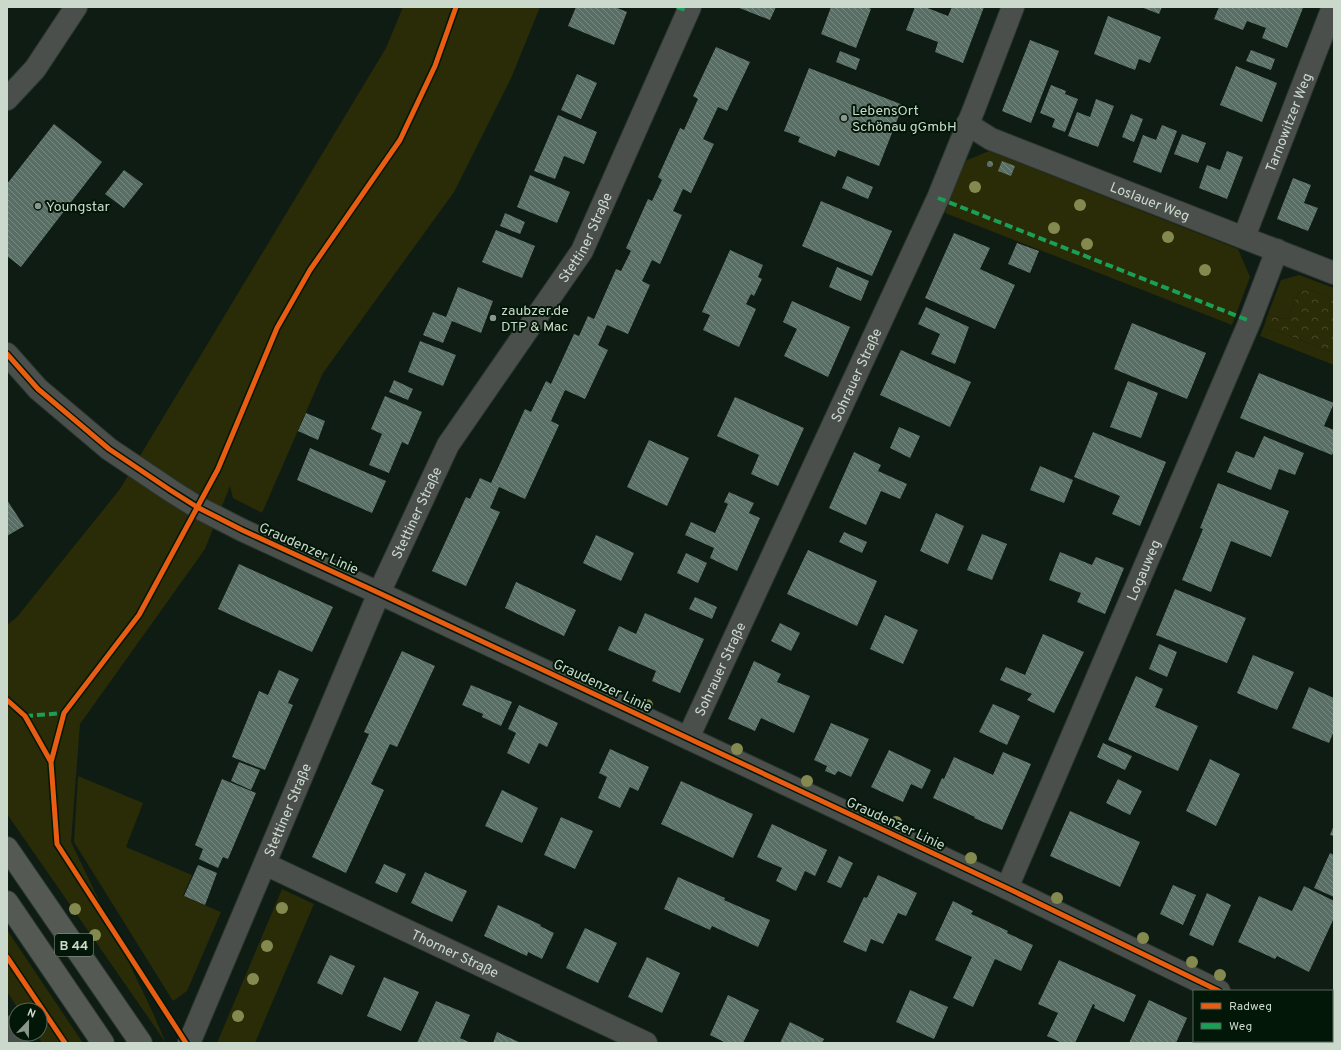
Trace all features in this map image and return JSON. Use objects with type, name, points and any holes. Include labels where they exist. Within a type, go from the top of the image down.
[{"type":"main road","name":"B 44","points":[[7,848],[141,1043]]},
{"type":"main road","name":"B 44","points":[[7,902],[103,1043]]},
{"type":"street","points":[[7,98],[35,69],[76,7]]},
{"type":"street","name":"Stettiner Straße","points":[[189,1043],[380,593],[448,445],[582,251],[690,7]]},
{"type":"street","name":"Sohrauer Straße","points":[[688,738],[938,198],[1013,7]]},
{"type":"street","name":"Tarnowitzer Weg","points":[[1244,237],[1333,7]]},
{"type":"street","name":"Loslauer Weg","points":[[968,124],[991,139],[1334,273]]},
{"type":"street","name":"Logauweg","points":[[1007,888],[1250,321],[1277,250]]},
{"type":"street","name":"Graudenzer Linie","points":[[7,354],[38,389],[103,444],[170,490],[242,530],[380,593],[1007,888],[1217,990]]},
{"type":"street","name":"Thorner Straße","points":[[265,864],[646,1043]]},
{"type":"street","points":[[7,1027],[18,1043]]},
{"type":"green space","points":[[403,7],[540,7],[512,76],[454,192],[323,373],[262,513],[233,498],[230,486],[205,549],[80,724],[71,842],[166,1043],[7,814],[7,625],[17,617],[120,489],[386,48]]},
{"type":"green space","points":[[989,151],[1238,249],[1250,277],[1232,325],[945,213],[965,161]]},
{"type":"green space","points":[[1299,275],[1334,288],[1334,299],[1308,289],[1298,293],[1288,318],[1282,319],[1268,314],[1281,280]]},
{"type":"green space","points":[[1308,289],[1334,299],[1334,353],[1264,326],[1268,314],[1282,319],[1288,318],[1298,293]]},
{"type":"green space","points":[[1264,326],[1334,353],[1334,365],[1260,336]]},
{"type":"green space","points":[[78,776],[143,803],[126,847],[192,875],[183,896],[221,912],[187,991],[173,1001],[74,842]]},
{"type":"green space","points":[[282,889],[314,904],[255,1043],[217,1043]]},
{"type":"green space","points":[[7,930],[83,1043],[42,1043],[41,1042],[48,1042],[48,1002],[14,1002],[7,992]]},
{"type":"building","points":[[576,7],[615,7],[627,12],[614,45],[568,26]]},
{"type":"building","points":[[737,7],[776,7],[770,20]]},
{"type":"building","points":[[831,7],[867,7],[871,9],[856,48],[821,34]]},
{"type":"building","points":[[915,7],[925,7],[948,16],[952,7],[984,7],[963,63],[935,52],[938,42],[906,30]]},
{"type":"building","points":[[1141,7],[1162,7],[1159,14]]},
{"type":"building","points":[[1219,7],[1303,8],[1287,48],[1262,38],[1266,28],[1247,21],[1243,30],[1214,19]]},
{"type":"building","points":[[1108,16],[1161,37],[1150,63],[1139,59],[1135,70],[1094,54]]},
{"type":"building","points":[[1030,40],[1059,51],[1031,123],[1002,111]]},
{"type":"building","points":[[716,47],[750,62],[727,111],[718,107],[703,139],[714,144],[691,193],[683,189],[673,211],[682,215],[660,264],[652,260],[642,281],[650,285],[628,334],[607,325],[598,345],[608,350],[585,399],[565,390],[551,421],[559,425],[525,499],[499,487],[490,508],[500,512],[466,586],[432,571],[466,497],[470,499],[480,478],[491,483],[525,409],[531,412],[546,381],[551,384],[574,334],[579,336],[588,316],[594,319],[616,269],[621,271],[631,251],[626,248],[648,199],[652,201],[662,180],[658,177],[680,128],[684,130],[698,99],[693,96]]},
{"type":"building","points":[[1251,50],[1275,59],[1271,70],[1246,61]]},
{"type":"building","points":[[840,51],[860,59],[856,70],[836,62]]},
{"type":"building","points":[[1236,66],[1277,83],[1262,122],[1220,105]]},
{"type":"building","name":"LebensOrt Schönau gGmbH","points":[[809,68],[903,105],[879,166],[838,150],[835,157],[798,142],[800,137],[784,131]]},
{"type":"building","points":[[577,74],[597,83],[581,119],[561,110]]},
{"type":"building","points":[[1051,85],[1066,91],[1065,94],[1078,99],[1065,132],[1052,127],[1055,119],[1040,113]]},
{"type":"building","points":[[1096,99],[1114,106],[1098,147],[1068,136],[1077,112],[1090,117]]},
{"type":"building","points":[[1131,114],[1143,119],[1134,142],[1122,137]]},
{"type":"building","points":[[558,115],[597,132],[584,164],[564,156],[555,179],[534,171]]},
{"type":"building","points":[[54,124],[102,162],[21,267],[7,256],[7,184]]},
{"type":"building","points":[[1162,125],[1177,131],[1161,173],[1133,162],[1143,135],[1156,140]]},
{"type":"building","points":[[1182,134],[1206,143],[1198,163],[1174,154]]},
{"type":"building","points":[[1227,151],[1243,157],[1227,199],[1199,188],[1207,165],[1220,170]]},
{"type":"building","points":[[990,161],[993,164],[990,167],[987,164]]},
{"type":"building","points":[[1002,161],[1015,166],[1011,176],[998,171]]},
{"type":"building","points":[[124,170],[143,184],[124,208],[105,194]]},
{"type":"building","points":[[530,175],[570,192],[557,223],[517,207]]},
{"type":"building","points":[[847,176],[873,187],[868,199],[842,188]]},
{"type":"building","points":[[1293,178],[1311,185],[1304,203],[1318,208],[1308,231],[1277,219]]},
{"type":"building","points":[[821,201],[892,231],[872,276],[802,246]]},
{"type":"building","points":[[505,213],[525,222],[520,234],[500,226]]},
{"type":"building","points":[[496,230],[535,246],[522,278],[482,262]]},
{"type":"building","points":[[954,233],[990,248],[980,269],[1015,285],[995,329],[925,298]]},
{"type":"building","points":[[1017,243],[1039,251],[1030,273],[1008,264]]},
{"type":"building","points":[[730,250],[763,265],[758,277],[762,279],[754,296],[751,294],[746,304],[756,309],[739,347],[703,330],[710,315],[702,312]]},
{"type":"building","points":[[837,267],[869,281],[861,301],[829,287]]},
{"type":"building","points":[[458,287],[493,301],[481,333],[452,321],[443,343],[423,335],[433,312],[446,317]]},
{"type":"building","points":[[792,301],[850,327],[828,377],[784,356],[797,329],[783,322]]},
{"type":"building","points":[[926,307],[969,327],[955,364],[931,354],[940,334],[918,324]]},
{"type":"building","points":[[1132,323],[1206,353],[1187,399],[1114,369]]},
{"type":"building","points":[[420,341],[456,355],[443,386],[408,372]]},
{"type":"building","points":[[901,350],[971,382],[950,427],[880,395]]},
{"type":"building","points":[[1259,373],[1334,403],[1324,426],[1334,430],[1334,451],[1332,455],[1240,418]]},
{"type":"building","points":[[394,380],[413,389],[408,400],[389,392]]},
{"type":"building","points":[[1128,381],[1158,393],[1141,438],[1110,427]]},
{"type":"building","points":[[385,396],[422,412],[408,445],[402,442],[389,473],[369,465],[382,434],[371,429]]},
{"type":"building","points":[[735,397],[804,428],[778,486],[751,474],[759,455],[717,436]]},
{"type":"building","points":[[306,413],[325,421],[318,440],[298,431]]},
{"type":"building","points":[[899,427],[920,436],[910,458],[890,448]]},
{"type":"building","points":[[1093,432],[1166,462],[1140,526],[1112,514],[1120,496],[1074,477]]},
{"type":"building","points":[[1264,436],[1304,453],[1295,475],[1279,469],[1271,490],[1227,472],[1236,451],[1254,458]]},
{"type":"building","points":[[649,440],[689,458],[667,506],[627,487]]},
{"type":"building","points":[[310,448],[386,481],[372,513],[297,480]]},
{"type":"building","points":[[854,452],[881,465],[878,471],[907,484],[900,499],[881,491],[866,525],[829,508]]},
{"type":"building","points":[[1040,466],[1073,480],[1064,503],[1030,490]]},
{"type":"building","points":[[1218,483],[1289,511],[1271,557],[1231,541],[1211,592],[1182,580],[1203,529],[1200,528]]},
{"type":"building","points":[[729,492],[754,503],[749,513],[760,518],[737,571],[710,558],[714,548],[685,535],[691,522],[715,533],[728,504],[724,502]]},
{"type":"building","points":[[7,500],[24,526],[7,536]]},
{"type":"building","points":[[936,513],[964,526],[948,564],[920,551]]},
{"type":"building","points":[[844,532],[867,542],[862,553],[839,542]]},
{"type":"building","points":[[982,534],[1007,544],[992,580],[967,570]]},
{"type":"building","points":[[596,535],[634,553],[621,581],[583,563]]},
{"type":"building","points":[[808,550],[877,581],[857,626],[787,594]]},
{"type":"building","points":[[1060,552],[1092,565],[1096,557],[1124,568],[1105,614],[1077,602],[1081,593],[1049,580]]},
{"type":"building","points":[[686,553],[707,563],[698,583],[677,573]]},
{"type":"building","points":[[239,564],[333,607],[312,652],[218,609]]},
{"type":"building","points":[[516,582],[576,610],[564,636],[505,608]]},
{"type":"building","points":[[1175,589],[1246,618],[1227,663],[1156,635]]},
{"type":"building","points":[[695,597],[717,607],[712,619],[689,609]]},
{"type":"building","points":[[645,613],[704,639],[680,693],[652,681],[656,671],[608,650],[619,626],[636,634]]},
{"type":"building","points":[[885,615],[918,630],[903,664],[870,649]]},
{"type":"building","points":[[780,623],[800,633],[791,651],[771,641]]},
{"type":"building","points":[[1043,634],[1084,652],[1054,713],[1027,700],[1032,694],[1000,680],[1006,667],[1025,675]]},
{"type":"building","points":[[1159,644],[1177,652],[1167,677],[1149,669]]},
{"type":"building","points":[[402,651],[435,666],[397,747],[390,744],[371,784],[384,790],[346,873],[312,857],[369,734],[364,732]]},
{"type":"building","points":[[1253,655],[1294,672],[1277,710],[1237,693]]},
{"type":"building","points":[[754,661],[781,674],[777,682],[810,696],[794,733],[761,718],[755,731],[728,719]]},
{"type":"building","points":[[279,670],[299,679],[288,703],[293,705],[265,770],[232,757],[259,691],[268,695]]},
{"type":"building","points":[[1136,676],[1163,689],[1155,707],[1198,726],[1178,771],[1108,740]]},
{"type":"building","points":[[471,685],[512,702],[501,726],[482,717],[483,714],[462,705]]},
{"type":"building","points":[[1309,687],[1334,698],[1334,731],[1329,743],[1292,728]]},
{"type":"building","points":[[993,704],[1020,716],[1007,745],[979,732]]},
{"type":"building","points":[[519,705],[558,723],[547,747],[539,743],[529,764],[507,753],[516,733],[508,729]]},
{"type":"building","points":[[831,723],[869,739],[851,777],[838,771],[835,775],[825,771],[827,766],[814,760]]},
{"type":"building","points":[[1103,743],[1132,756],[1125,770],[1097,757]]},
{"type":"building","points":[[610,749],[649,767],[638,791],[630,787],[620,808],[598,798],[607,777],[599,773]]},
{"type":"building","points":[[889,750],[931,770],[922,789],[911,784],[903,802],[871,787]]},
{"type":"building","points":[[1003,752],[1031,764],[1002,830],[933,798],[954,757],[993,775]]},
{"type":"building","points":[[1210,759],[1240,774],[1216,826],[1186,811]]},
{"type":"building","points":[[239,762],[260,770],[251,790],[231,781]]},
{"type":"building","points":[[222,779],[256,793],[228,859],[223,857],[218,868],[199,859],[203,849],[195,845]]},
{"type":"building","points":[[1118,779],[1142,791],[1130,815],[1106,803]]},
{"type":"building","points":[[681,781],[753,814],[733,858],[661,824]]},
{"type":"building","points":[[502,790],[538,808],[522,843],[485,826]]},
{"type":"building","points":[[1070,811],[1140,842],[1120,887],[1050,856]]},
{"type":"building","points":[[561,817],[593,831],[575,869],[544,855]]},
{"type":"building","points":[[772,824],[827,850],[815,876],[805,871],[796,891],[776,881],[782,868],[757,857]]},
{"type":"building","points":[[1334,825],[1334,836],[1330,835]]},
{"type":"building","points":[[1330,853],[1334,855],[1334,897],[1314,888]]},
{"type":"building","points":[[839,856],[853,863],[841,888],[827,882]]},
{"type":"building","points":[[384,864],[406,874],[397,893],[375,883]]},
{"type":"building","points":[[198,865],[217,873],[205,905],[184,896]]},
{"type":"building","points":[[425,872],[467,891],[452,922],[411,903]]},
{"type":"building","points":[[878,875],[917,893],[906,916],[898,913],[883,944],[871,939],[866,952],[843,942],[864,897],[867,898]]},
{"type":"building","points":[[678,877],[725,898],[724,900],[770,920],[758,947],[712,926],[710,930],[664,909]]},
{"type":"building","points":[[1173,885],[1196,895],[1183,925],[1160,914]]},
{"type":"building","points":[[1304,886],[1334,901],[1334,918],[1309,972],[1277,956],[1275,959],[1238,942],[1259,896],[1292,911]]},
{"type":"building","points":[[1207,893],[1231,905],[1213,946],[1189,935]]},
{"type":"building","points":[[953,901],[973,911],[971,914],[1008,931],[1007,933],[1033,945],[1021,971],[995,959],[973,1007],[953,998],[972,957],[935,940]]},
{"type":"building","points":[[498,905],[541,925],[540,926],[554,933],[542,959],[528,952],[527,956],[484,936]]},
{"type":"building","points":[[585,928],[617,943],[598,983],[566,968]]},
{"type":"building","points":[[330,955],[355,966],[342,995],[317,983]]},
{"type":"building","points":[[647,957],[680,973],[662,1013],[628,997]]},
{"type":"building","points":[[1059,960],[1136,995],[1124,1022],[1094,1008],[1095,1005],[1093,1004],[1075,1043],[1062,1043],[1047,1036],[1058,1013],[1038,1004]]},
{"type":"building","points":[[384,977],[419,992],[401,1031],[367,1016]]},
{"type":"building","points":[[910,990],[948,1007],[934,1039],[896,1022]]},
{"type":"building","points":[[728,995],[759,1010],[743,1043],[726,1043],[710,1035]]},
{"type":"building","points":[[1149,1000],[1187,1018],[1176,1043],[1129,1043]]},
{"type":"building","points":[[436,1001],[470,1015],[460,1038],[471,1043],[417,1043]]},
{"type":"building","points":[[790,1022],[824,1039],[822,1043],[780,1043]]},
{"type":"building","points":[[497,1032],[521,1043],[493,1043]]},
{"type":"building","points":[[1242,1042],[1245,1043],[1226,1043]]},
{"type":"marked path","points":[[677,7],[688,11]]},
{"type":"marked path","points":[[938,198],[1250,321]]},
{"type":"marked path","points":[[25,716],[64,713]]},
{"type":"cycle path","points":[[186,1043],[57,844],[51,762],[64,713],[139,615],[218,469],[277,328],[310,270],[400,140],[435,66],[456,7]]},
{"type":"cycle path","points":[[7,354],[38,389],[109,449],[197,507],[242,530],[1007,888],[1217,990]]},
{"type":"cycle path","points":[[7,700],[25,716],[51,762]]},
{"type":"cycle path","points":[[7,957],[65,1043]]},
{"type":"place","name":"LebensOrt Schönau gGmbH","points":[[844,118]]},
{"type":"place","name":"Youngstar","points":[[38,206]]},
{"type":"place","name":"zaubzer.de DTP & Mac","points":[[493,318]]}]
